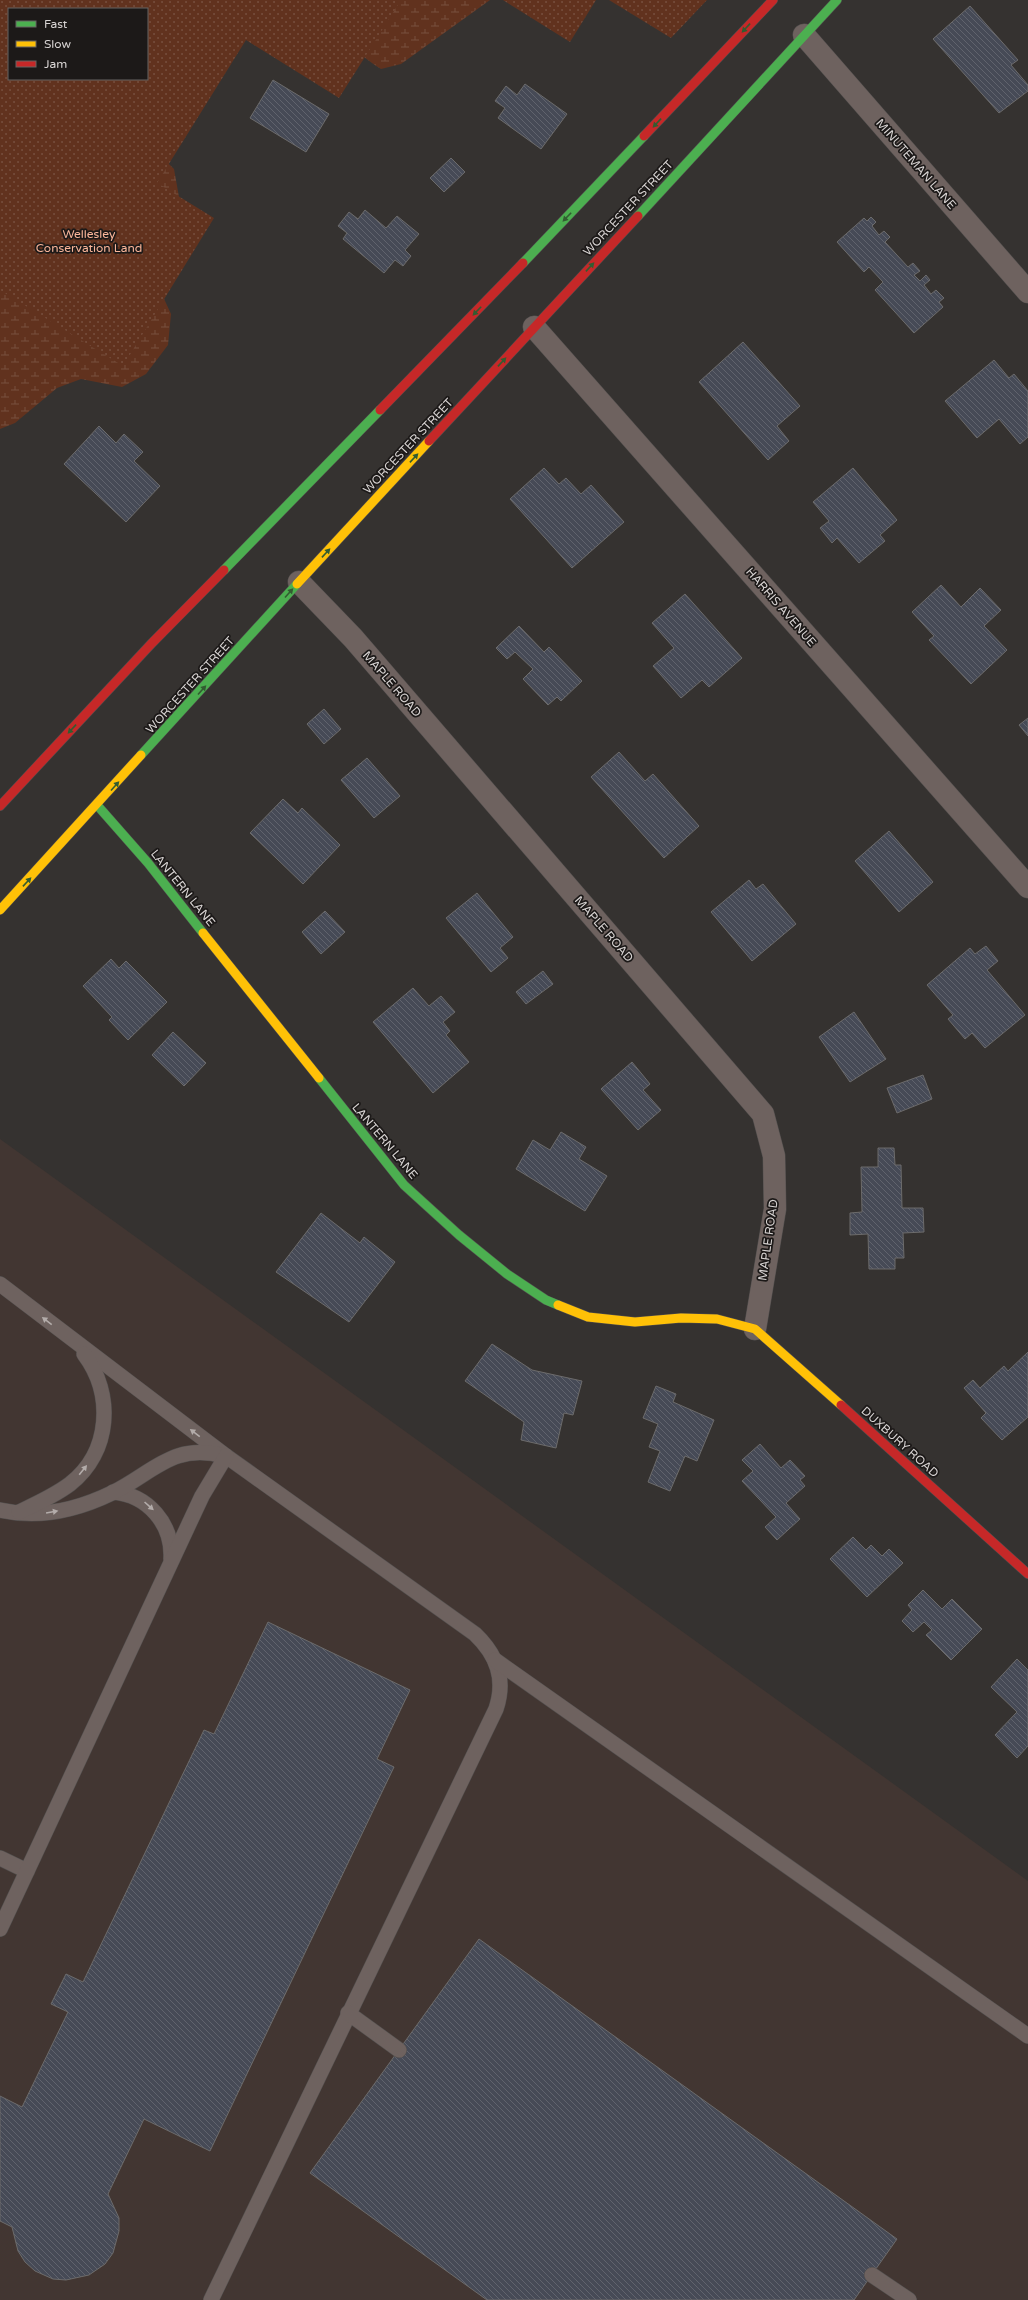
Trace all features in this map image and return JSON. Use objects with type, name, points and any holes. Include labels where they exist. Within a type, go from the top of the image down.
[{"type":"main road","points":[[0,806],[152,643],[467,321],[773,0]]},
{"type":"main road","name":"WORCESTER STREET","points":[[0,910],[97,806],[299,582],[534,326],[837,0]]},
{"type":"main road","name":"LANTERN LANE","points":[[97,806],[148,863],[404,1185],[459,1235],[507,1274],[546,1300],[588,1317],[636,1322],[681,1318],[717,1319],[755,1329]]},
{"type":"main road","name":"DUXBURY ROAD","points":[[755,1329],[1028,1574]]},
{"type":"street","name":"MINUTEMAN LANE","points":[[804,35],[1028,292]]},
{"type":"street","name":"HARRIS AVENUE","points":[[534,326],[1028,887]]},
{"type":"street","name":"MAPLE ROAD","points":[[299,582],[353,638],[763,1114],[774,1156],[775,1209],[755,1329]]},
{"type":"lane","points":[[0,1284],[71,1340],[226,1456],[475,1634],[484,1642],[496,1660],[1028,2036]]},
{"type":"lane","points":[[16,1514],[56,1494],[71,1483],[91,1460],[102,1434],[105,1410],[98,1376],[91,1364],[71,1340]]},
{"type":"lane","points":[[0,1510],[16,1514],[32,1515],[64,1510],[80,1506],[114,1492],[157,1464],[184,1453],[198,1452],[226,1456]]},
{"type":"lane","points":[[0,1929],[202,1496],[226,1456]]},
{"type":"lane","points":[[114,1492],[134,1496],[155,1512],[167,1531],[172,1551],[171,1563]]},
{"type":"lane","points":[[211,2300],[348,2013],[496,1709],[500,1684],[496,1660]]},
{"type":"lane","points":[[0,1858],[27,1871]]},
{"type":"lane","points":[[348,2013],[399,2050]]},
{"type":"lane","points":[[872,2275],[909,2300]]},
{"type":"shaded area","points":[[0,1139],[1028,1881],[1028,2300],[0,2300]]},
{"type":"green space","points":[[0,0],[131,8],[8,8],[8,80],[11,80],[145,140],[174,169],[179,197],[160,290],[171,314],[168,345],[146,374],[122,387],[81,379],[57,388],[15,423],[0,429]]},
{"type":"green space","name":"Wellesley Conservation Land","points":[[0,0],[401,0],[339,98],[246,40],[157,183],[214,218],[123,366],[0,290]]},
{"type":"green space","points":[[317,0],[490,0],[401,64],[381,69],[353,47]]},
{"type":"green space","points":[[503,0],[596,0],[570,42]]},
{"type":"green space","points":[[609,0],[707,0],[671,38]]},
{"type":"building","points":[[970,6],[1018,60],[1011,65],[1028,85],[1028,91],[999,113],[933,39]]},
{"type":"building","points":[[273,80],[329,114],[306,152],[250,118]]},
{"type":"building","points":[[525,84],[567,114],[541,149],[498,118],[505,108],[495,101],[506,86],[517,95]]},
{"type":"building","points":[[451,158],[465,172],[444,192],[430,178]]},
{"type":"building","points":[[365,210],[386,228],[397,216],[419,234],[405,250],[411,256],[403,266],[395,260],[384,273],[343,239],[347,233],[338,226],[349,212],[358,219]]},
{"type":"building","points":[[871,217],[876,222],[872,226],[879,235],[884,231],[890,237],[885,242],[908,267],[913,263],[920,271],[914,275],[920,281],[926,275],[930,280],[924,285],[931,294],[936,290],[944,298],[939,302],[943,307],[914,333],[875,290],[883,282],[869,267],[864,272],[837,242],[864,218],[867,221]]},
{"type":"building","points":[[743,342],[800,406],[777,426],[789,441],[768,460],[699,382]]},
{"type":"building","points":[[994,360],[1009,378],[1014,374],[1028,391],[1028,437],[1020,444],[999,419],[977,438],[945,401]]},
{"type":"building","points":[[99,426],[116,443],[124,434],[143,452],[134,461],[160,486],[126,522],[64,464]]},
{"type":"building","points":[[544,468],[559,484],[566,478],[581,494],[591,485],[624,522],[572,568],[510,499]]},
{"type":"building","points":[[853,468],[897,520],[880,535],[885,541],[859,563],[837,538],[832,543],[820,528],[829,521],[813,502]]},
{"type":"building","points":[[941,585],[961,607],[980,588],[1001,610],[984,626],[1007,650],[971,684],[929,640],[934,636],[912,612]]},
{"type":"building","points":[[685,594],[742,658],[709,687],[702,680],[681,698],[653,666],[674,648],[652,623]]},
{"type":"building","points":[[519,626],[544,652],[549,647],[582,681],[561,701],[557,697],[548,705],[523,679],[533,669],[515,652],[507,659],[496,648]]},
{"type":"building","points":[[324,709],[341,729],[324,744],[307,724]]},
{"type":"building","points":[[1028,718],[1028,736],[1019,725]]},
{"type":"building","points":[[619,752],[645,781],[653,774],[699,826],[664,858],[591,777]]},
{"type":"building","points":[[367,758],[400,796],[374,818],[341,780]]},
{"type":"building","points":[[283,799],[298,813],[302,808],[340,845],[303,884],[250,833]]},
{"type":"building","points":[[889,831],[933,882],[899,912],[855,861]]},
{"type":"building","points":[[749,880],[756,889],[763,884],[796,924],[752,961],[711,912]]},
{"type":"building","points":[[477,893],[513,937],[500,948],[508,958],[491,972],[446,918]]},
{"type":"building","points":[[325,911],[345,932],[321,954],[302,932]]},
{"type":"building","points":[[986,946],[998,961],[987,970],[1025,1015],[985,1048],[972,1033],[965,1039],[948,1019],[953,1015],[927,985],[970,948],[975,954]]},
{"type":"building","points":[[111,959],[119,968],[126,961],[167,1002],[128,1040],[109,1020],[112,1017],[83,986]]},
{"type":"building","points":[[543,971],[553,984],[526,1004],[516,992]]},
{"type":"building","points":[[413,988],[429,1006],[441,996],[455,1012],[443,1022],[450,1031],[446,1035],[469,1062],[433,1093],[373,1022]]},
{"type":"building","points":[[854,1012],[886,1059],[850,1082],[819,1037]]},
{"type":"building","points":[[173,1032],[206,1063],[184,1086],[152,1055]]},
{"type":"building","points":[[632,1062],[650,1084],[643,1090],[661,1110],[638,1130],[601,1089]]},
{"type":"building","points":[[923,1075],[932,1099],[897,1113],[887,1088]]},
{"type":"building","points":[[561,1132],[586,1147],[579,1159],[607,1176],[585,1211],[516,1169],[533,1140],[550,1150]]},
{"type":"building","points":[[878,1148],[894,1148],[895,1165],[901,1165],[902,1208],[923,1208],[924,1232],[903,1233],[904,1258],[895,1258],[895,1269],[869,1269],[868,1234],[850,1235],[850,1213],[862,1212],[861,1167],[878,1167]]},
{"type":"building","points":[[321,1213],[360,1243],[364,1237],[395,1262],[349,1322],[276,1272]]},
{"type":"building","points":[[492,1344],[532,1370],[582,1381],[573,1415],[564,1413],[556,1448],[521,1440],[524,1422],[465,1381]]},
{"type":"building","points":[[1028,1352],[1028,1417],[1002,1440],[981,1418],[986,1413],[964,1388],[973,1380],[980,1388],[1004,1366],[1008,1371]]},
{"type":"building","points":[[656,1386],[676,1394],[673,1402],[714,1420],[697,1461],[685,1456],[670,1491],[648,1482],[660,1451],[649,1447],[658,1424],[643,1418]]},
{"type":"building","points":[[760,1444],[781,1468],[790,1460],[805,1476],[800,1480],[805,1486],[786,1503],[800,1519],[777,1540],[765,1527],[776,1517],[742,1481],[753,1471],[742,1460]]},
{"type":"building","points":[[853,1537],[866,1550],[871,1545],[882,1556],[889,1549],[903,1563],[867,1597],[830,1559]]},
{"type":"building","points":[[923,1590],[942,1609],[952,1599],[982,1629],[951,1660],[926,1635],[932,1630],[924,1622],[913,1632],[902,1621],[912,1610],[908,1605]]},
{"type":"building","points":[[268,1622],[410,1690],[377,1759],[394,1767],[210,2151],[144,2119],[108,2194],[119,2218],[119,2231],[113,2253],[105,2264],[89,2275],[66,2280],[53,2279],[35,2271],[25,2262],[18,2251],[12,2227],[0,2221],[0,2096],[22,2107],[68,2012],[51,2004],[66,1974],[83,1982],[204,1730],[214,1734]]},
{"type":"building","points":[[1017,1659],[1028,1670],[1028,1746],[1017,1758],[995,1735],[1017,1712],[991,1687]]},
{"type":"building","points":[[479,1939],[897,2239],[854,2300],[487,2300],[310,2173]]},
{"type":"traffic: fast","points":[[638,216],[837,0]]},
{"type":"traffic: fast","points":[[523,263],[644,136]]},
{"type":"traffic: fast","points":[[224,570],[380,410]]},
{"type":"traffic: fast","points":[[141,755],[297,584]]},
{"type":"traffic: fast","points":[[97,805],[148,863],[203,933]]},
{"type":"traffic: fast","points":[[319,1078],[404,1185],[459,1235],[507,1274],[546,1300],[558,1305]]},
{"type":"traffic: slow","points":[[297,584],[429,441]]},
{"type":"traffic: slow","points":[[0,910],[141,755]]},
{"type":"traffic: slow","points":[[203,933],[319,1078]]},
{"type":"traffic: slow","points":[[558,1305],[588,1317],[635,1322],[681,1318],[717,1319],[755,1329],[841,1405]]},
{"type":"traffic: jam","points":[[644,136],[773,0]]},
{"type":"traffic: jam","points":[[429,441],[638,216]]},
{"type":"traffic: jam","points":[[380,410],[523,263]]},
{"type":"traffic: jam","points":[[0,806],[152,643],[224,570]]},
{"type":"traffic: jam","points":[[841,1405],[1028,1574]]}]
